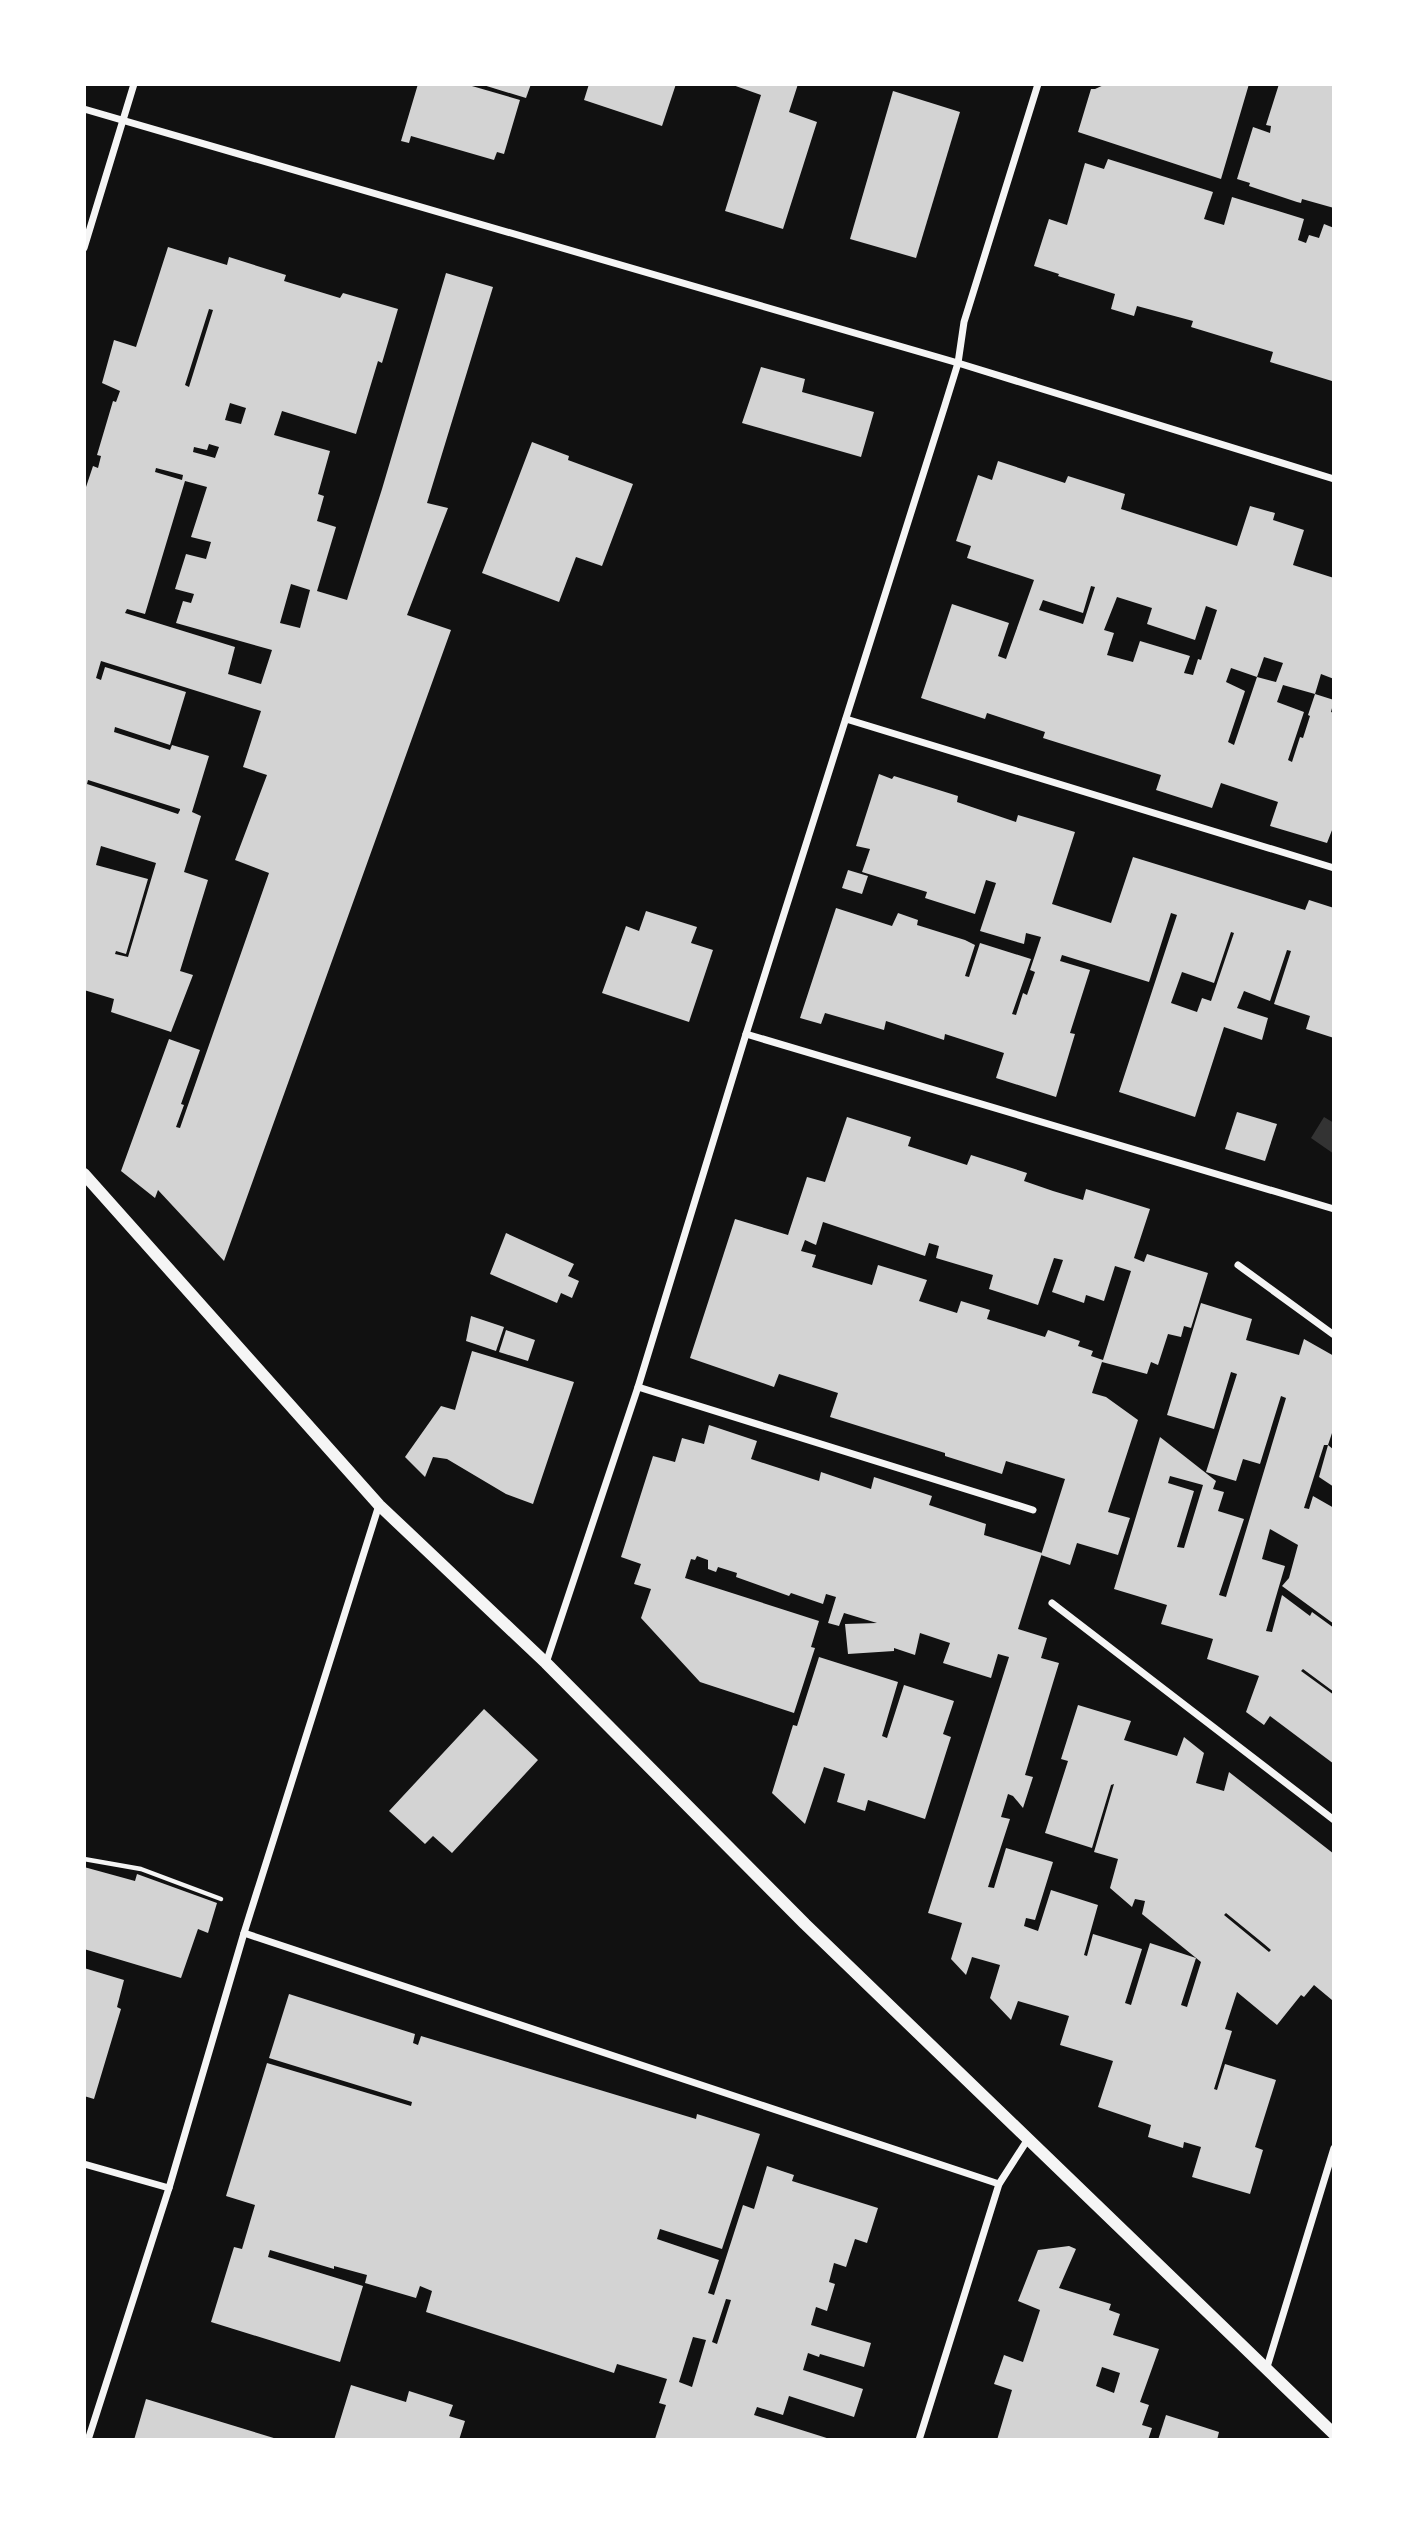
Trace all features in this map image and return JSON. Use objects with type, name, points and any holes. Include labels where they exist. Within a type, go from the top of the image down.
[{"type":"street","points":[[84,248],[134,84]]},
{"type":"street","points":[[546,1663],[638,1387],[746,1034],[958,363],[964,322],[1038,84]]},
{"type":"street","points":[[84,109],[958,363],[1334,479]]},
{"type":"street","points":[[846,719],[1334,868]]},
{"type":"street","points":[[746,1034],[1334,1209]]},
{"type":"street","points":[[84,1174],[379,1505],[546,1663],[805,1924],[1334,2434]]},
{"type":"street","points":[[1238,1265],[1334,1335]]},
{"type":"street","points":[[638,1387],[1033,1510]]},
{"type":"street","points":[[88,2440],[169,2188],[244,1933],[379,1505]]},
{"type":"street","points":[[1052,1603],[1334,1820]]},
{"type":"street","points":[[244,1933],[999,2184]]},
{"type":"street","points":[[919,2440],[999,2184],[1029,2138]]},
{"type":"street","points":[[1267,2367],[1334,2148]]},
{"type":"street","points":[[84,2164],[169,2188]]},
{"type":"path","points":[[84,1858],[141,1869],[252,1910]]},
{"type":"shaded area","points":[[1324,1117],[1334,1123],[1334,1154],[1311,1138]]},
{"type":"building","points":[[418,84],[465,84],[520,100],[504,154],[497,152],[494,160],[411,136],[409,143],[401,141]]},
{"type":"building","points":[[480,84],[531,84],[526,98]]},
{"type":"building","points":[[589,84],[676,84],[662,126],[584,100]]},
{"type":"building","points":[[730,84],[798,84],[789,112],[817,122],[783,229],[725,211],[761,95]]},
{"type":"building","points":[[1106,84],[1249,84],[1221,179],[1078,132],[1091,89]]},
{"type":"building","points":[[1279,84],[1334,84],[1334,208],[1302,199],[1301,203],[1297,202],[1249,186],[1250,183],[1237,179],[1253,127],[1270,133],[1271,126],[1266,125]]},
{"type":"building","points":[[893,91],[960,112],[916,258],[850,239]]},
{"type":"building","points":[[1108,159],[1213,192],[1204,219],[1224,225],[1232,197],[1304,219],[1298,240],[1306,243],[1309,235],[1319,238],[1324,224],[1334,228],[1332,381],[1270,362],[1273,352],[1191,327],[1193,321],[1137,306],[1134,316],[1111,309],[1115,294],[1034,266],[1049,219],[1067,225],[1085,163],[1104,169]]},
{"type":"building","points":[[168,247],[227,265],[229,257],[286,275],[284,281],[340,298],[343,293],[398,309],[382,363],[378,361],[356,434],[282,411],[274,435],[330,451],[318,494],[324,496],[317,521],[336,527],[317,591],[347,600],[446,273],[493,287],[427,503],[448,508],[407,615],[451,630],[224,1261],[158,1190],[155,1198],[121,1171],[169,1039],[200,1050],[181,1104],[184,1105],[176,1127],[180,1128],[269,873],[235,860],[267,775],[243,767],[261,711],[101,661],[96,678],[101,680],[105,667],[186,692],[170,745],[115,727],[114,732],[170,750],[172,745],[209,756],[192,812],[201,816],[184,872],[208,880],[180,971],[193,975],[171,1032],[111,1012],[114,999],[84,990],[84,493],[93,466],[98,468],[101,456],[97,455],[113,401],[116,402],[120,391],[102,383],[114,340],[136,347]],"holes":[[[209,309],[213,310],[189,387],[185,385]],[[230,403],[246,408],[241,424],[225,420]],[[209,444],[219,447],[215,458],[193,452],[194,447],[207,450]],[[156,468],[183,475],[182,480],[155,472]],[[185,481],[207,487],[191,537],[211,542],[206,559],[186,554],[175,589],[194,594],[191,603],[183,601],[176,623],[272,650],[261,684],[228,674],[235,647],[125,613],[127,609],[145,614]],[[291,584],[310,590],[300,628],[280,623]],[[88,780],[180,809],[178,814],[87,784]],[[101,846],[156,863],[128,957],[115,954],[116,951],[126,954],[148,879],[96,865]]]},
{"type":"building","points":[[761,367],[805,379],[802,392],[874,412],[861,457],[742,423]]},
{"type":"building","points":[[532,442],[569,456],[568,460],[633,484],[602,566],[576,557],[559,602],[482,573]]},
{"type":"building","points":[[998,461],[1065,483],[1068,476],[1125,494],[1121,509],[1237,546],[1250,506],[1275,513],[1273,520],[1304,530],[1293,565],[1334,578],[1334,679],[1321,674],[1315,694],[1334,700],[1331,712],[1334,713],[1334,825],[1327,843],[1270,826],[1278,802],[1221,783],[1212,808],[1156,790],[1161,775],[1043,738],[1045,732],[987,713],[985,719],[921,698],[952,604],[1009,623],[998,656],[1006,659],[1034,580],[967,558],[971,546],[956,541],[978,475],[992,480]],"holes":[[[1091,586],[1095,587],[1083,624],[1039,610],[1043,600],[1083,613]],[[1117,597],[1152,608],[1147,624],[1195,640],[1206,606],[1217,610],[1201,660],[1198,659],[1193,675],[1184,673],[1190,656],[1140,641],[1133,662],[1107,655],[1114,633],[1104,630]],[[1264,657],[1283,663],[1276,682],[1257,677]],[[1231,668],[1257,677],[1234,745],[1228,742],[1245,691],[1226,682]],[[1283,685],[1315,694],[1308,715],[1310,716],[1303,738],[1300,737],[1292,762],[1288,760],[1304,712],[1277,702]]]},
{"type":"building","points":[[879,774],[958,796],[957,802],[1016,822],[1018,815],[1075,832],[1052,904],[1111,923],[1133,857],[1305,910],[1309,900],[1334,908],[1334,1038],[1306,1029],[1310,1016],[1274,1004],[1291,951],[1287,950],[1270,1001],[1244,991],[1237,1008],[1268,1018],[1262,1040],[1224,1027],[1195,1117],[1119,1092],[1177,915],[1171,913],[1149,982],[1062,955],[1060,961],[1090,970],[1070,1033],[1075,1034],[1056,1097],[996,1078],[1004,1053],[945,1034],[944,1040],[886,1021],[884,1030],[825,1013],[821,1024],[800,1018],[836,908],[892,926],[898,913],[918,920],[917,925],[975,945],[965,976],[969,977],[980,943],[1031,959],[1012,1014],[1016,1015],[1023,993],[1027,995],[1035,972],[1030,970],[1041,937],[1026,933],[1024,944],[980,931],[996,883],[986,880],[975,914],[925,898],[927,892],[862,872],[870,849],[856,846]],"holes":[[[1231,932],[1234,933],[1211,1001],[1202,998],[1197,1012],[1171,1003],[1182,972],[1214,983]]]},
{"type":"building","points":[[848,870],[868,876],[862,894],[842,888]]},
{"type":"building","points":[[646,911],[697,927],[691,943],[713,950],[689,1022],[602,993],[626,926],[639,931]]},
{"type":"building","points":[[1237,1112],[1277,1124],[1265,1161],[1225,1149]]},
{"type":"building","points":[[847,1117],[911,1137],[908,1146],[967,1165],[971,1155],[1027,1173],[1024,1181],[1053,1191],[1083,1200],[1086,1189],[1150,1209],[1134,1258],[1144,1262],[1147,1254],[1208,1273],[1191,1328],[1184,1326],[1181,1337],[1168,1334],[1158,1365],[1151,1362],[1147,1374],[1102,1362],[1092,1393],[1106,1397],[1138,1420],[1108,1512],[1130,1518],[1118,1555],[1077,1543],[1070,1565],[1041,1555],[1065,1479],[1006,1461],[1002,1474],[945,1456],[945,1453],[830,1417],[838,1393],[779,1374],[774,1387],[690,1358],[735,1219],[788,1235],[807,1177],[825,1182]],"holes":[[[823,1222],[925,1256],[929,1243],[939,1246],[936,1258],[993,1275],[989,1289],[1038,1305],[1054,1258],[1063,1260],[1052,1292],[1084,1303],[1086,1295],[1104,1301],[1115,1266],[1131,1271],[1103,1360],[1091,1356],[1093,1351],[1078,1346],[1080,1341],[1048,1330],[1045,1337],[987,1319],[990,1310],[961,1301],[957,1313],[919,1301],[927,1280],[878,1265],[872,1285],[812,1267],[816,1255],[801,1251],[805,1240],[816,1245]]]},
{"type":"building","points":[[506,1233],[574,1264],[568,1276],[579,1281],[572,1298],[561,1293],[557,1303],[490,1274]]},
{"type":"building","points":[[1201,1303],[1252,1319],[1246,1340],[1299,1355],[1304,1339],[1334,1356],[1334,1427],[1328,1445],[1324,1445],[1304,1508],[1309,1509],[1313,1496],[1334,1508],[1334,1624],[1282,1586],[1289,1578],[1298,1545],[1270,1529],[1262,1559],[1285,1566],[1266,1631],[1272,1632],[1282,1595],[1310,1616],[1312,1612],[1334,1628],[1334,1692],[1303,1669],[1301,1671],[1334,1695],[1334,1764],[1270,1716],[1264,1725],[1246,1712],[1259,1676],[1207,1659],[1213,1639],[1161,1624],[1167,1605],[1114,1589],[1160,1437],[1216,1481],[1213,1489],[1224,1492],[1218,1511],[1244,1519],[1219,1595],[1226,1597],[1286,1398],[1281,1396],[1260,1464],[1243,1459],[1236,1481],[1206,1472],[1237,1374],[1231,1372],[1214,1429],[1167,1415]],"holes":[[[1170,1476],[1203,1485],[1184,1548],[1177,1547],[1194,1491],[1168,1483]]]},
{"type":"building","points":[[471,1316],[504,1327],[496,1351],[466,1341]]},
{"type":"building","points":[[506,1330],[535,1340],[528,1361],[499,1352]]},
{"type":"building","points":[[472,1351],[574,1382],[533,1504],[506,1494],[447,1459],[433,1457],[425,1477],[405,1457],[441,1406],[455,1410]]},
{"type":"building","points":[[709,1425],[757,1441],[751,1459],[819,1481],[821,1472],[871,1489],[874,1477],[932,1496],[929,1505],[986,1524],[984,1535],[1042,1553],[1018,1629],[1047,1638],[1041,1658],[1059,1663],[1025,1775],[1033,1777],[1023,1808],[1008,1794],[1001,1817],[1010,1819],[988,1887],[994,1888],[1006,1848],[1053,1862],[1035,1920],[1026,1918],[1024,1926],[1038,1931],[1051,1890],[1098,1905],[1084,1955],[1087,1956],[1093,1934],[1142,1949],[1125,2003],[1131,2005],[1150,1943],[1196,1958],[1181,2005],[1187,2007],[1201,1962],[1142,1914],[1145,1901],[1135,1899],[1132,1907],[1110,1888],[1118,1859],[1094,1852],[1114,1784],[1111,1785],[1092,1848],[1045,1833],[1068,1761],[1061,1759],[1078,1705],[1131,1721],[1124,1740],[1177,1756],[1184,1737],[1204,1753],[1196,1783],[1224,1791],[1229,1772],[1334,1854],[1334,1997],[1332,2000],[1314,1985],[1304,1997],[1301,1995],[1277,2025],[1237,1992],[1225,2029],[1232,2031],[1214,2089],[1217,2090],[1225,2064],[1276,2080],[1255,2147],[1263,2150],[1250,2194],[1192,2177],[1201,2147],[1184,2142],[1183,2148],[1148,2137],[1151,2125],[1098,2107],[1113,2061],[1060,2045],[1069,2016],[1018,2001],[1011,2020],[990,1998],[1000,1965],[972,1957],[966,1975],[951,1959],[962,1923],[928,1913],[1009,1657],[998,1654],[991,1678],[943,1663],[950,1643],[920,1633],[915,1655],[894,1648],[894,1651],[848,1654],[845,1624],[877,1623],[844,1613],[839,1626],[828,1623],[836,1597],[826,1594],[823,1604],[791,1593],[789,1596],[736,1577],[737,1573],[718,1567],[716,1572],[708,1569],[708,1560],[697,1556],[695,1560],[691,1559],[685,1578],[819,1621],[811,1647],[815,1648],[794,1713],[700,1682],[641,1618],[651,1589],[634,1584],[641,1564],[621,1557],[653,1456],[675,1462],[682,1438],[704,1444]],"holes":[[[1226,1913],[1271,1950],[1269,1952],[1224,1915]]]},
{"type":"building","points":[[1328,1445],[1334,1450],[1334,1487],[1319,1477]]},
{"type":"building","points":[[819,1657],[898,1682],[882,1736],[887,1738],[904,1685],[954,1701],[943,1734],[951,1737],[925,1819],[868,1800],[865,1811],[837,1802],[845,1774],[824,1767],[805,1824],[772,1793],[793,1725],[797,1726]]},
{"type":"building","points":[[484,1709],[538,1760],[452,1853],[433,1836],[425,1844],[389,1811]]},
{"type":"building","points":[[84,1867],[135,1881],[137,1874],[217,1903],[208,1933],[198,1929],[181,1978],[84,1949]]},
{"type":"building","points":[[84,1968],[124,1980],[117,2007],[121,2009],[94,2099],[84,2096]]},
{"type":"building","points":[[289,1994],[415,2034],[413,2043],[418,2045],[421,2036],[696,2119],[697,2114],[760,2134],[722,2249],[660,2229],[657,2239],[719,2260],[708,2293],[714,2295],[743,2205],[754,2209],[767,2166],[794,2175],[792,2181],[878,2208],[867,2243],[855,2239],[846,2267],[834,2263],[829,2282],[835,2284],[827,2311],[816,2307],[811,2325],[871,2343],[864,2367],[808,2353],[803,2370],[863,2389],[854,2417],[789,2396],[783,2415],[757,2407],[754,2415],[833,2440],[655,2439],[666,2405],[659,2403],[667,2379],[617,2364],[614,2373],[426,2312],[432,2291],[420,2286],[416,2298],[365,2283],[367,2275],[334,2266],[334,2269],[270,2250],[268,2257],[363,2286],[340,2362],[211,2322],[234,2247],[242,2249],[255,2205],[226,2196],[267,2063],[411,2106],[412,2102],[269,2058]],"holes":[[[726,2299],[731,2300],[717,2344],[712,2342]],[[693,2337],[706,2340],[692,2387],[679,2382]]]},
{"type":"building","points":[[1069,2246],[1076,2249],[1059,2288],[1111,2304],[1109,2310],[1120,2314],[1113,2335],[1159,2349],[1140,2402],[1149,2405],[1142,2425],[1152,2428],[1148,2440],[997,2440],[1012,2390],[994,2384],[1004,2355],[1023,2362],[1040,2310],[1018,2301],[1038,2250]],"holes":[[[1102,2367],[1120,2373],[1114,2393],[1096,2386]]]},
{"type":"building","points":[[351,2385],[406,2402],[409,2391],[453,2405],[449,2416],[465,2421],[459,2440],[334,2440]]},
{"type":"building","points":[[146,2399],[277,2439],[277,2440],[134,2440]]},
{"type":"building","points":[[1166,2415],[1219,2432],[1217,2440],[1158,2440]]}]
